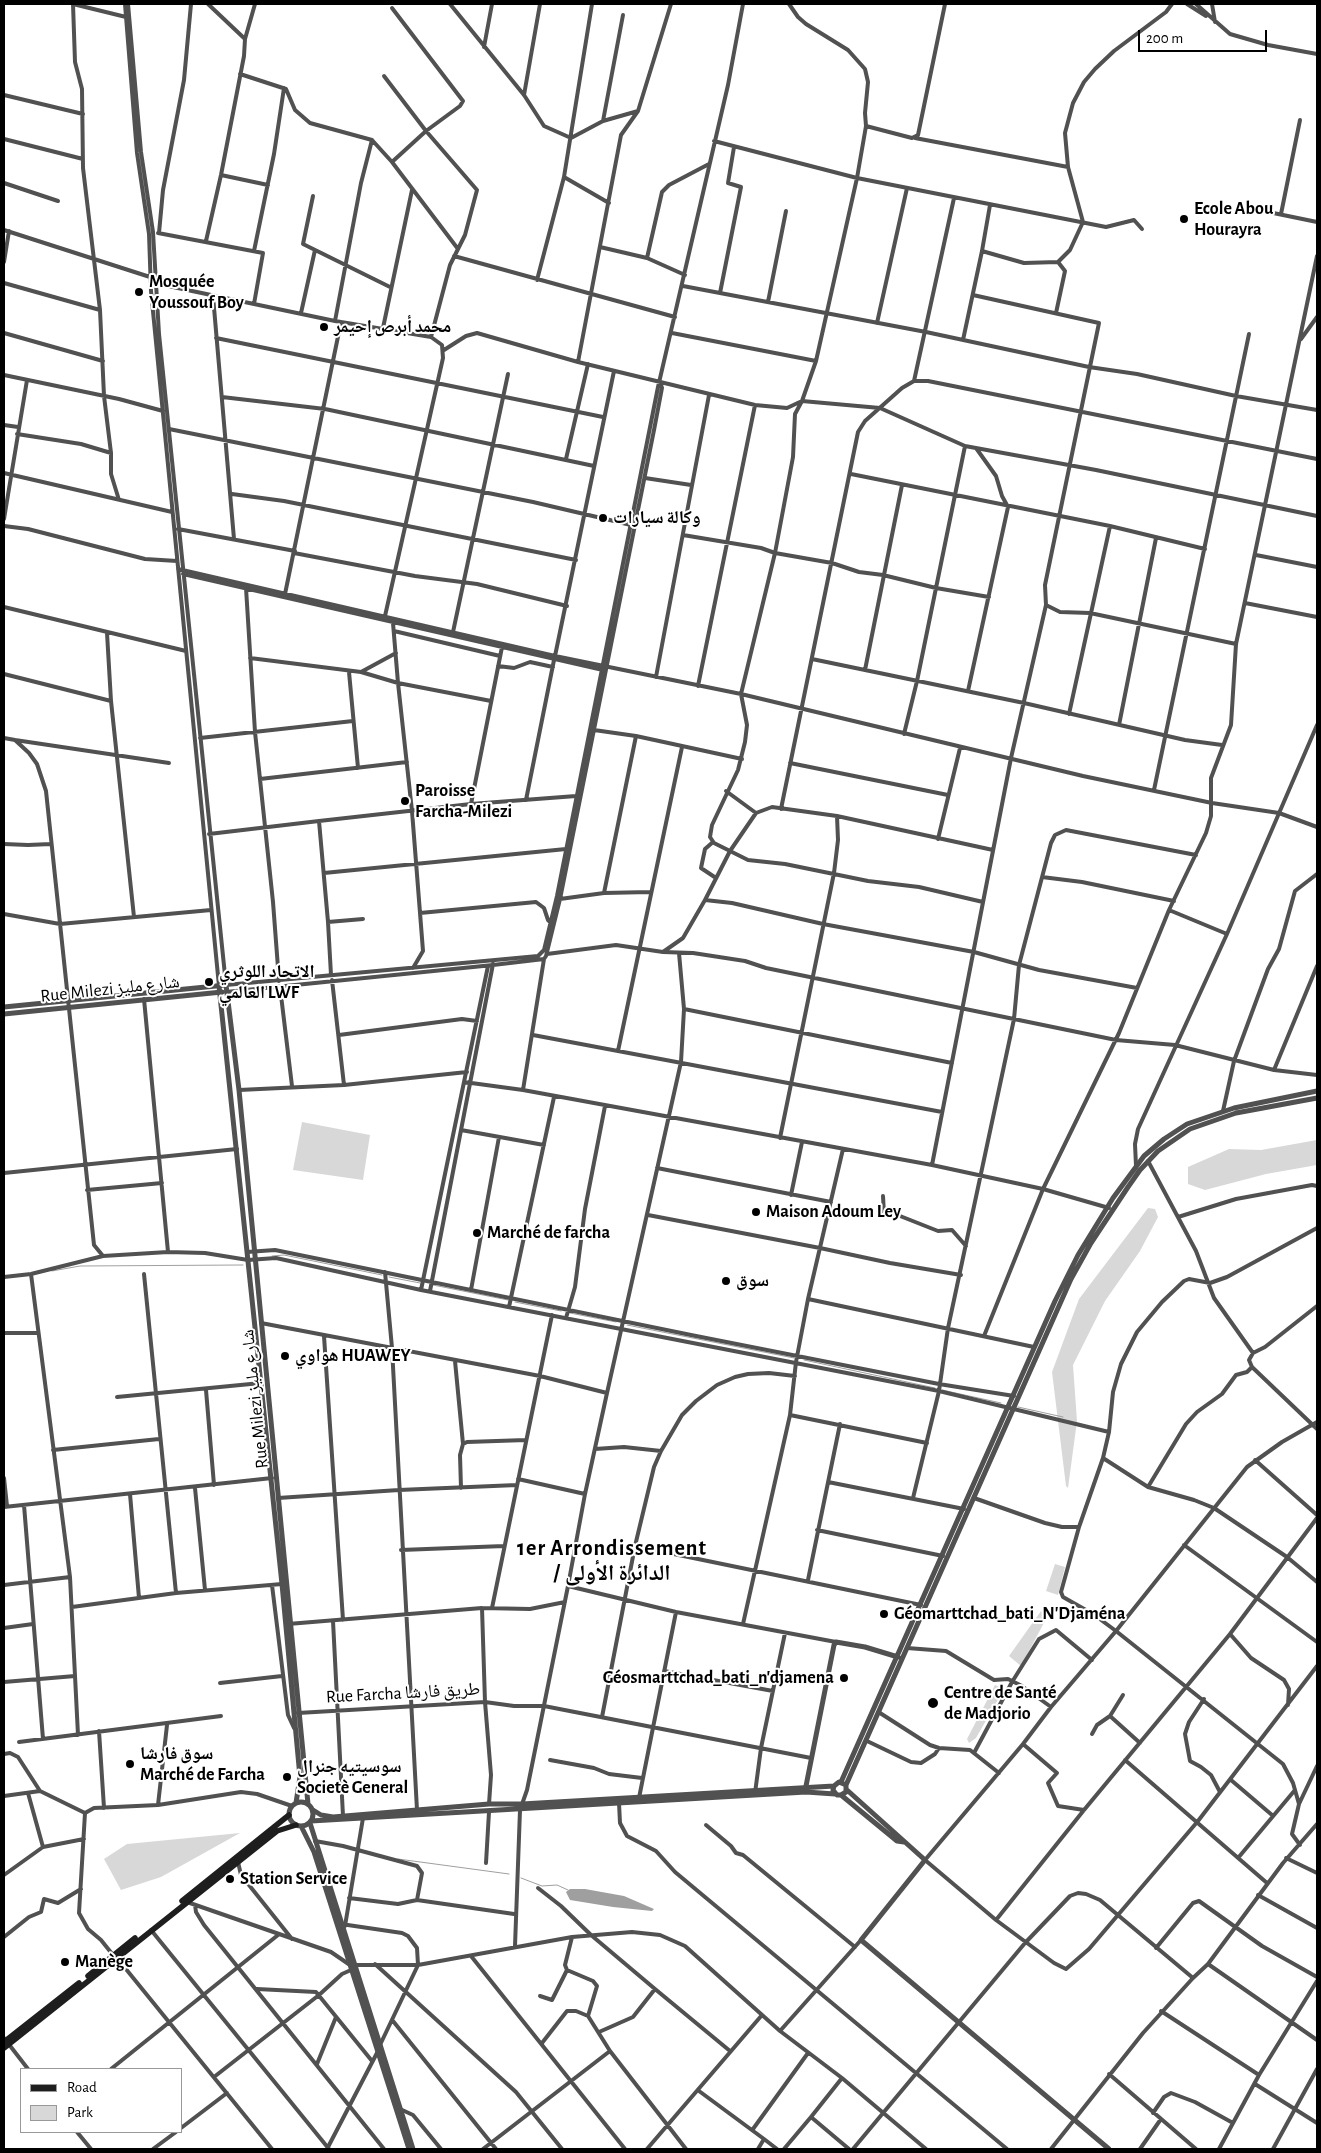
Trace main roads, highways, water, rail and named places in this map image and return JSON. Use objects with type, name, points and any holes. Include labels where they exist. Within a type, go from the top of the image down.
[{"type":"main road","points":[[115,1956],[151,1930],[289,1815]]},
{"type":"main road","points":[[5,2043],[186,1900],[277,1831],[298,1825]]},
{"type":"waterway","points":[[272,1256],[284,1255],[382,1275]]},
{"type":"waterway","points":[[52,1271],[80,1266],[243,1265]]},
{"type":"waterway","points":[[389,1277],[420,1283]]},
{"type":"waterway","points":[[433,1285],[508,1300]]},
{"type":"waterway","points":[[515,1302],[561,1311]]},
{"type":"waterway","points":[[570,1313],[616,1322]]},
{"type":"waterway","points":[[627,1325],[794,1358]]},
{"type":"waterway","points":[[804,1360],[935,1388]]},
{"type":"waterway","points":[[942,1390],[1001,1403]]},
{"type":"waterway","points":[[1018,1407],[1063,1417]]},
{"type":"waterway","points":[[398,1859],[509,1874]]},
{"type":"waterway","points":[[521,1878],[542,1886],[557,1885],[568,1890]]},
{"type":"place","name":"Ecole Abou Hourayra","points":[[1184,219]]},
{"type":"place","name":"Mosquée Youssouf Boy","points":[[139,292]]},
{"type":"place","name":"محمد أبرص إحيمر","points":[[324,327]]},
{"type":"place","name":"وكالة سيارات","points":[[603,518]]},
{"type":"place","name":"Paroisse Farcha-Milezi","points":[[405,801]]},
{"type":"place","name":"الاتحاد اللوثري العالمي LWF","points":[[209,982]]},
{"type":"place","name":"Maison Adoum Ley","points":[[756,1212]]},
{"type":"place","name":"Marché de farcha","points":[[477,1233]]},
{"type":"place","name":"سوق","points":[[726,1281]]},
{"type":"place","name":"هواوي HUAWEY","points":[[285,1356]]},
{"type":"place","name":"Géomarttchad_bati_N'Djaména","points":[[884,1614]]},
{"type":"place","name":"Géosmarttchad_bati_n'djamena","points":[[844,1678]]},
{"type":"place","name":"Centre de Santé de Madjorio","points":[[933,1703]]},
{"type":"place","name":"سوق فارشا Marché de Farcha","points":[[130,1764]]},
{"type":"place","name":"سوسيتيه جنرال Societè General","points":[[287,1777]]},
{"type":"place","name":"Station Service","points":[[230,1879]]},
{"type":"place","name":"Manège","points":[[65,1962]]},
{"type":"district","name":"1er Arrondissement / الدائرة الأولى","points":[[612,1560]]}]
